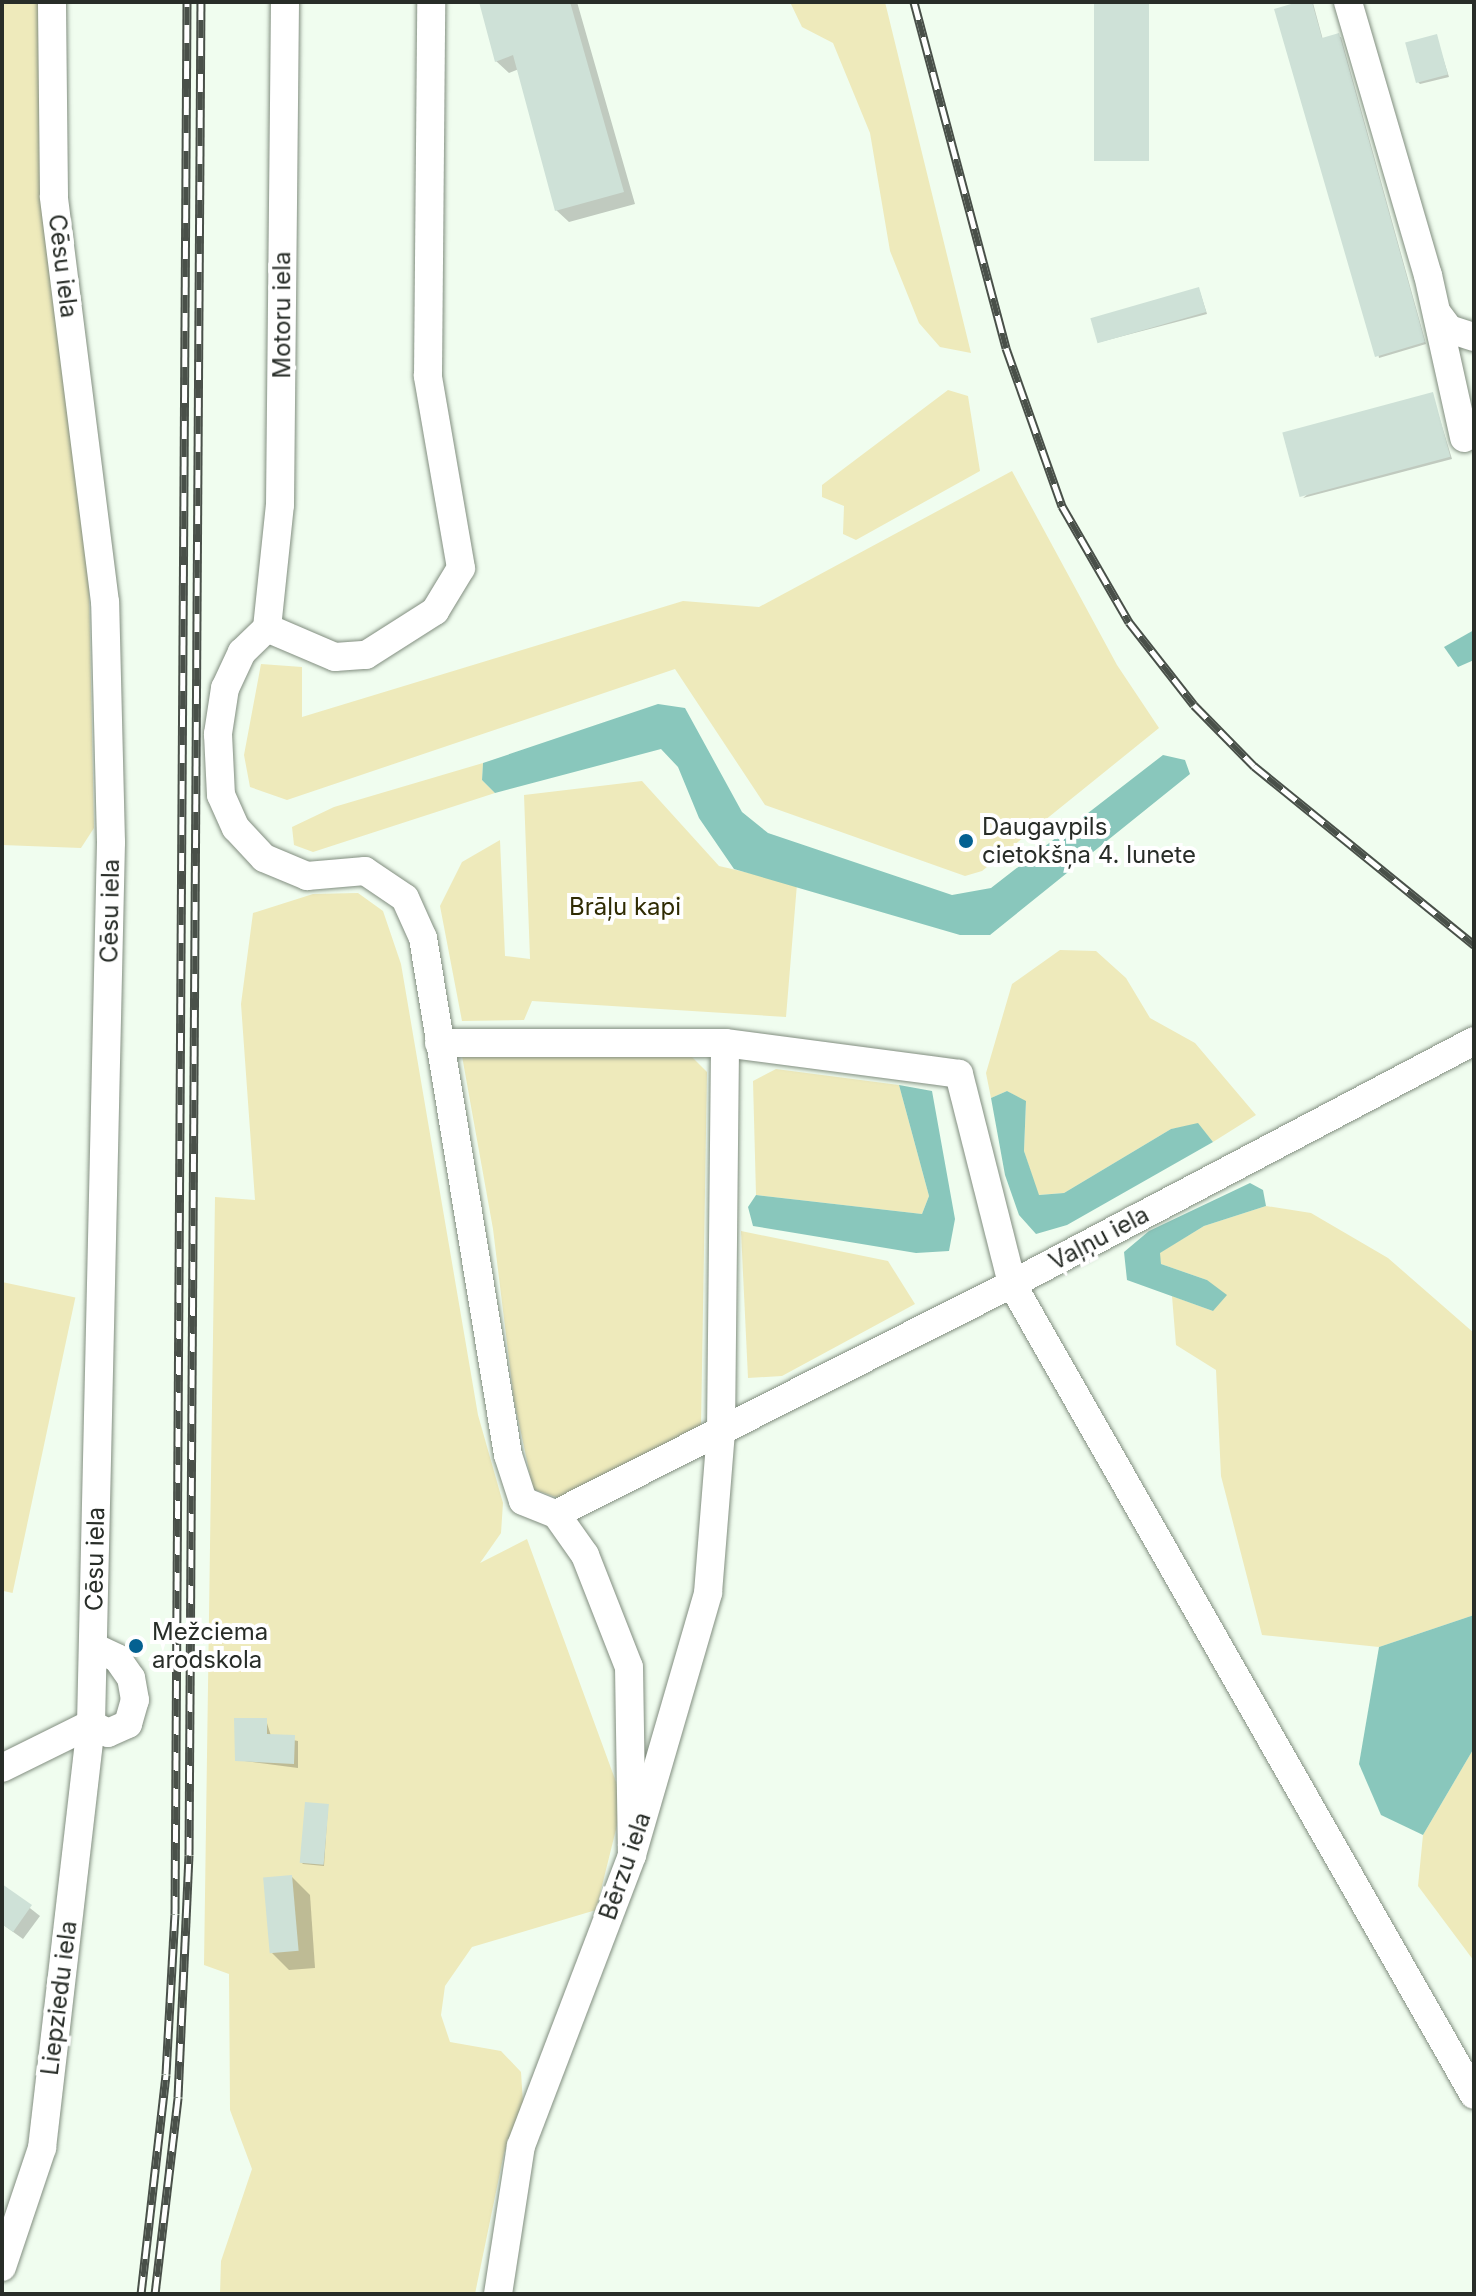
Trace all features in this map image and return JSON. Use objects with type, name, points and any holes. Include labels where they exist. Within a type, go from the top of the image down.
[{"type":"street","name":"Cēsu iela","points":[[52,2],[54,196],[105,602],[110,810],[91,1724]]},
{"type":"street","name":"Motoru iela","points":[[267,628],[280,505],[285,2]]},
{"type":"street","points":[[431,2],[428,376],[461,568],[435,611],[366,655],[335,657],[267,628],[242,652],[225,688],[218,734],[221,795],[236,828],[264,858],[307,876],[365,871],[405,898],[423,938],[508,1455],[523,1501],[556,1514],[598,1582],[629,1667],[632,1855]]},
{"type":"street","points":[[1348,2],[1437,313],[1464,438]]},
{"type":"street","points":[[1437,313],[1449,329],[1474,337]]},
{"type":"street","name":"Vaļņu iela","points":[[556,1514],[1012,1284],[1474,1041]]},
{"type":"street","points":[[439,1043],[725,1043],[959,1074],[1012,1284],[1474,2095]]},
{"type":"street","name":"Bērzu iela","points":[[498,2294],[521,2146],[632,1855],[708,1593],[721,1431],[725,1043]]},
{"type":"street","points":[[2,1768],[91,1724],[108,1733],[128,1724],[135,1700],[131,1678],[117,1658],[93,1647]]},
{"type":"street","name":"Liepziedu iela","points":[[2,2267],[42,2148],[91,1724]]},
{"type":"green space","points":[[2,2],[42,2],[89,588],[94,828],[81,848],[2,845]]},
{"type":"green space","points":[[790,2],[885,2],[971,353],[940,347],[919,323],[890,251],[870,133],[833,43],[802,27]]},
{"type":"green space","points":[[948,390],[968,396],[980,471],[856,540],[843,534],[844,506],[822,497],[822,485]]},
{"type":"green space","points":[[1012,471],[1117,665],[1159,728],[982,871],[965,876],[765,805],[675,669],[287,800],[250,787],[244,755],[261,664],[302,667],[302,717],[683,601],[759,607]]},
{"type":"green space","points":[[483,763],[482,780],[495,793],[313,852],[294,845],[292,827],[334,807]]},
{"type":"green space","name":"Brāļu kapi","points":[[642,781],[719,866],[797,884],[786,1017],[532,1001],[524,1020],[462,1021],[440,906],[462,862],[500,840],[505,956],[530,959],[524,795]]},
{"type":"green space","points":[[358,893],[383,911],[401,964],[478,1415],[503,1503],[501,1533],[480,1563],[527,1539],[623,1801],[596,1910],[472,1947],[445,1986],[441,2015],[450,2042],[501,2051],[521,2072],[523,2103],[504,2153],[475,2294],[220,2294],[221,2261],[252,2169],[230,2110],[229,1974],[204,1965],[215,1197],[255,1200],[241,1004],[253,913],[313,894]]},
{"type":"green space","points":[[1060,950],[1096,951],[1126,978],[1150,1018],[1195,1043],[1256,1115],[1213,1142],[1198,1124],[1171,1129],[1064,1193],[1038,1195],[1024,1151],[1026,1102],[1007,1091],[991,1098],[986,1073],[1012,984]]},
{"type":"green space","points":[[689,1054],[707,1072],[701,1427],[567,1501],[533,1489],[514,1400],[493,1229],[462,1056]]},
{"type":"green space","points":[[776,1069],[899,1085],[929,1196],[922,1214],[756,1195],[753,1081]]},
{"type":"green space","points":[[1266,1206],[1311,1213],[1388,1258],[1474,1333],[1474,1615],[1379,1647],[1262,1635],[1221,1476],[1216,1370],[1176,1345],[1172,1296],[1213,1311],[1207,1280],[1161,1264],[1159,1253],[1204,1226]]},
{"type":"green space","points":[[741,1231],[888,1261],[915,1304],[782,1376],[748,1378]]},
{"type":"green space","points":[[2,1282],[75,1298],[13,1593],[2,1591]]},
{"type":"green space","points":[[1474,1748],[1474,1961],[1418,1886],[1423,1835]]},
{"type":"water","points":[[1474,630],[1474,660],[1458,667],[1444,647]]},
{"type":"water","points":[[658,704],[685,708],[742,812],[768,833],[952,895],[991,888],[1163,755],[1185,760],[1190,774],[990,935],[960,935],[734,869],[699,818],[678,767],[661,749],[495,793],[482,780],[483,763]]},
{"type":"water","points":[[899,1085],[932,1091],[955,1219],[949,1251],[916,1253],[753,1226],[748,1207],[756,1195],[922,1214],[929,1196]]},
{"type":"water","points":[[1007,1091],[1026,1101],[1024,1151],[1039,1195],[1064,1193],[1171,1129],[1198,1123],[1213,1142],[1067,1225],[1036,1234],[1019,1215],[1005,1175],[991,1098]]},
{"type":"water","points":[[1250,1183],[1263,1190],[1266,1206],[1204,1226],[1160,1253],[1161,1264],[1207,1280],[1227,1295],[1213,1311],[1127,1280],[1124,1252],[1149,1231]]},
{"type":"water","points":[[1474,1615],[1474,1748],[1423,1835],[1381,1815],[1359,1764],[1379,1647]]},
{"type":"building","points":[[479,2],[570,2],[624,192],[555,211],[513,55],[495,62]]},
{"type":"building","points":[[1094,2],[1149,2],[1149,161],[1094,161]]},
{"type":"building","points":[[1298,2],[1312,2],[1322,38],[1339,33],[1425,342],[1375,357],[1274,9]]},
{"type":"building","points":[[1437,34],[1448,75],[1416,83],[1405,43]]},
{"type":"building","points":[[1199,287],[1206,312],[1098,343],[1090,318]]},
{"type":"building","points":[[1433,392],[1450,457],[1300,497],[1282,432]]},
{"type":"building","points":[[234,1718],[267,1718],[267,1734],[295,1735],[294,1764],[235,1761]]},
{"type":"building","points":[[305,1802],[329,1804],[324,1865],[300,1863]]},
{"type":"building","points":[[292,1875],[299,1951],[270,1953],[263,1878]]},
{"type":"building","points":[[2,1884],[32,1905],[13,1932],[2,1924]]},
{"type":"railway","points":[[141,2294],[166,2074],[175,1914],[187,2]]},
{"type":"railway","points":[[155,2294],[178,2097],[189,1855],[201,2]]},
{"type":"railway","points":[[914,2],[1006,348],[1062,506],[1129,622],[1194,705],[1254,766],[1474,945]]},
{"type":"place","name":"Daugavpils cietokšņa 4. lunete","points":[[966,841]]},
{"type":"place","name":"Mežciema arodskola","points":[[136,1646]]}]
